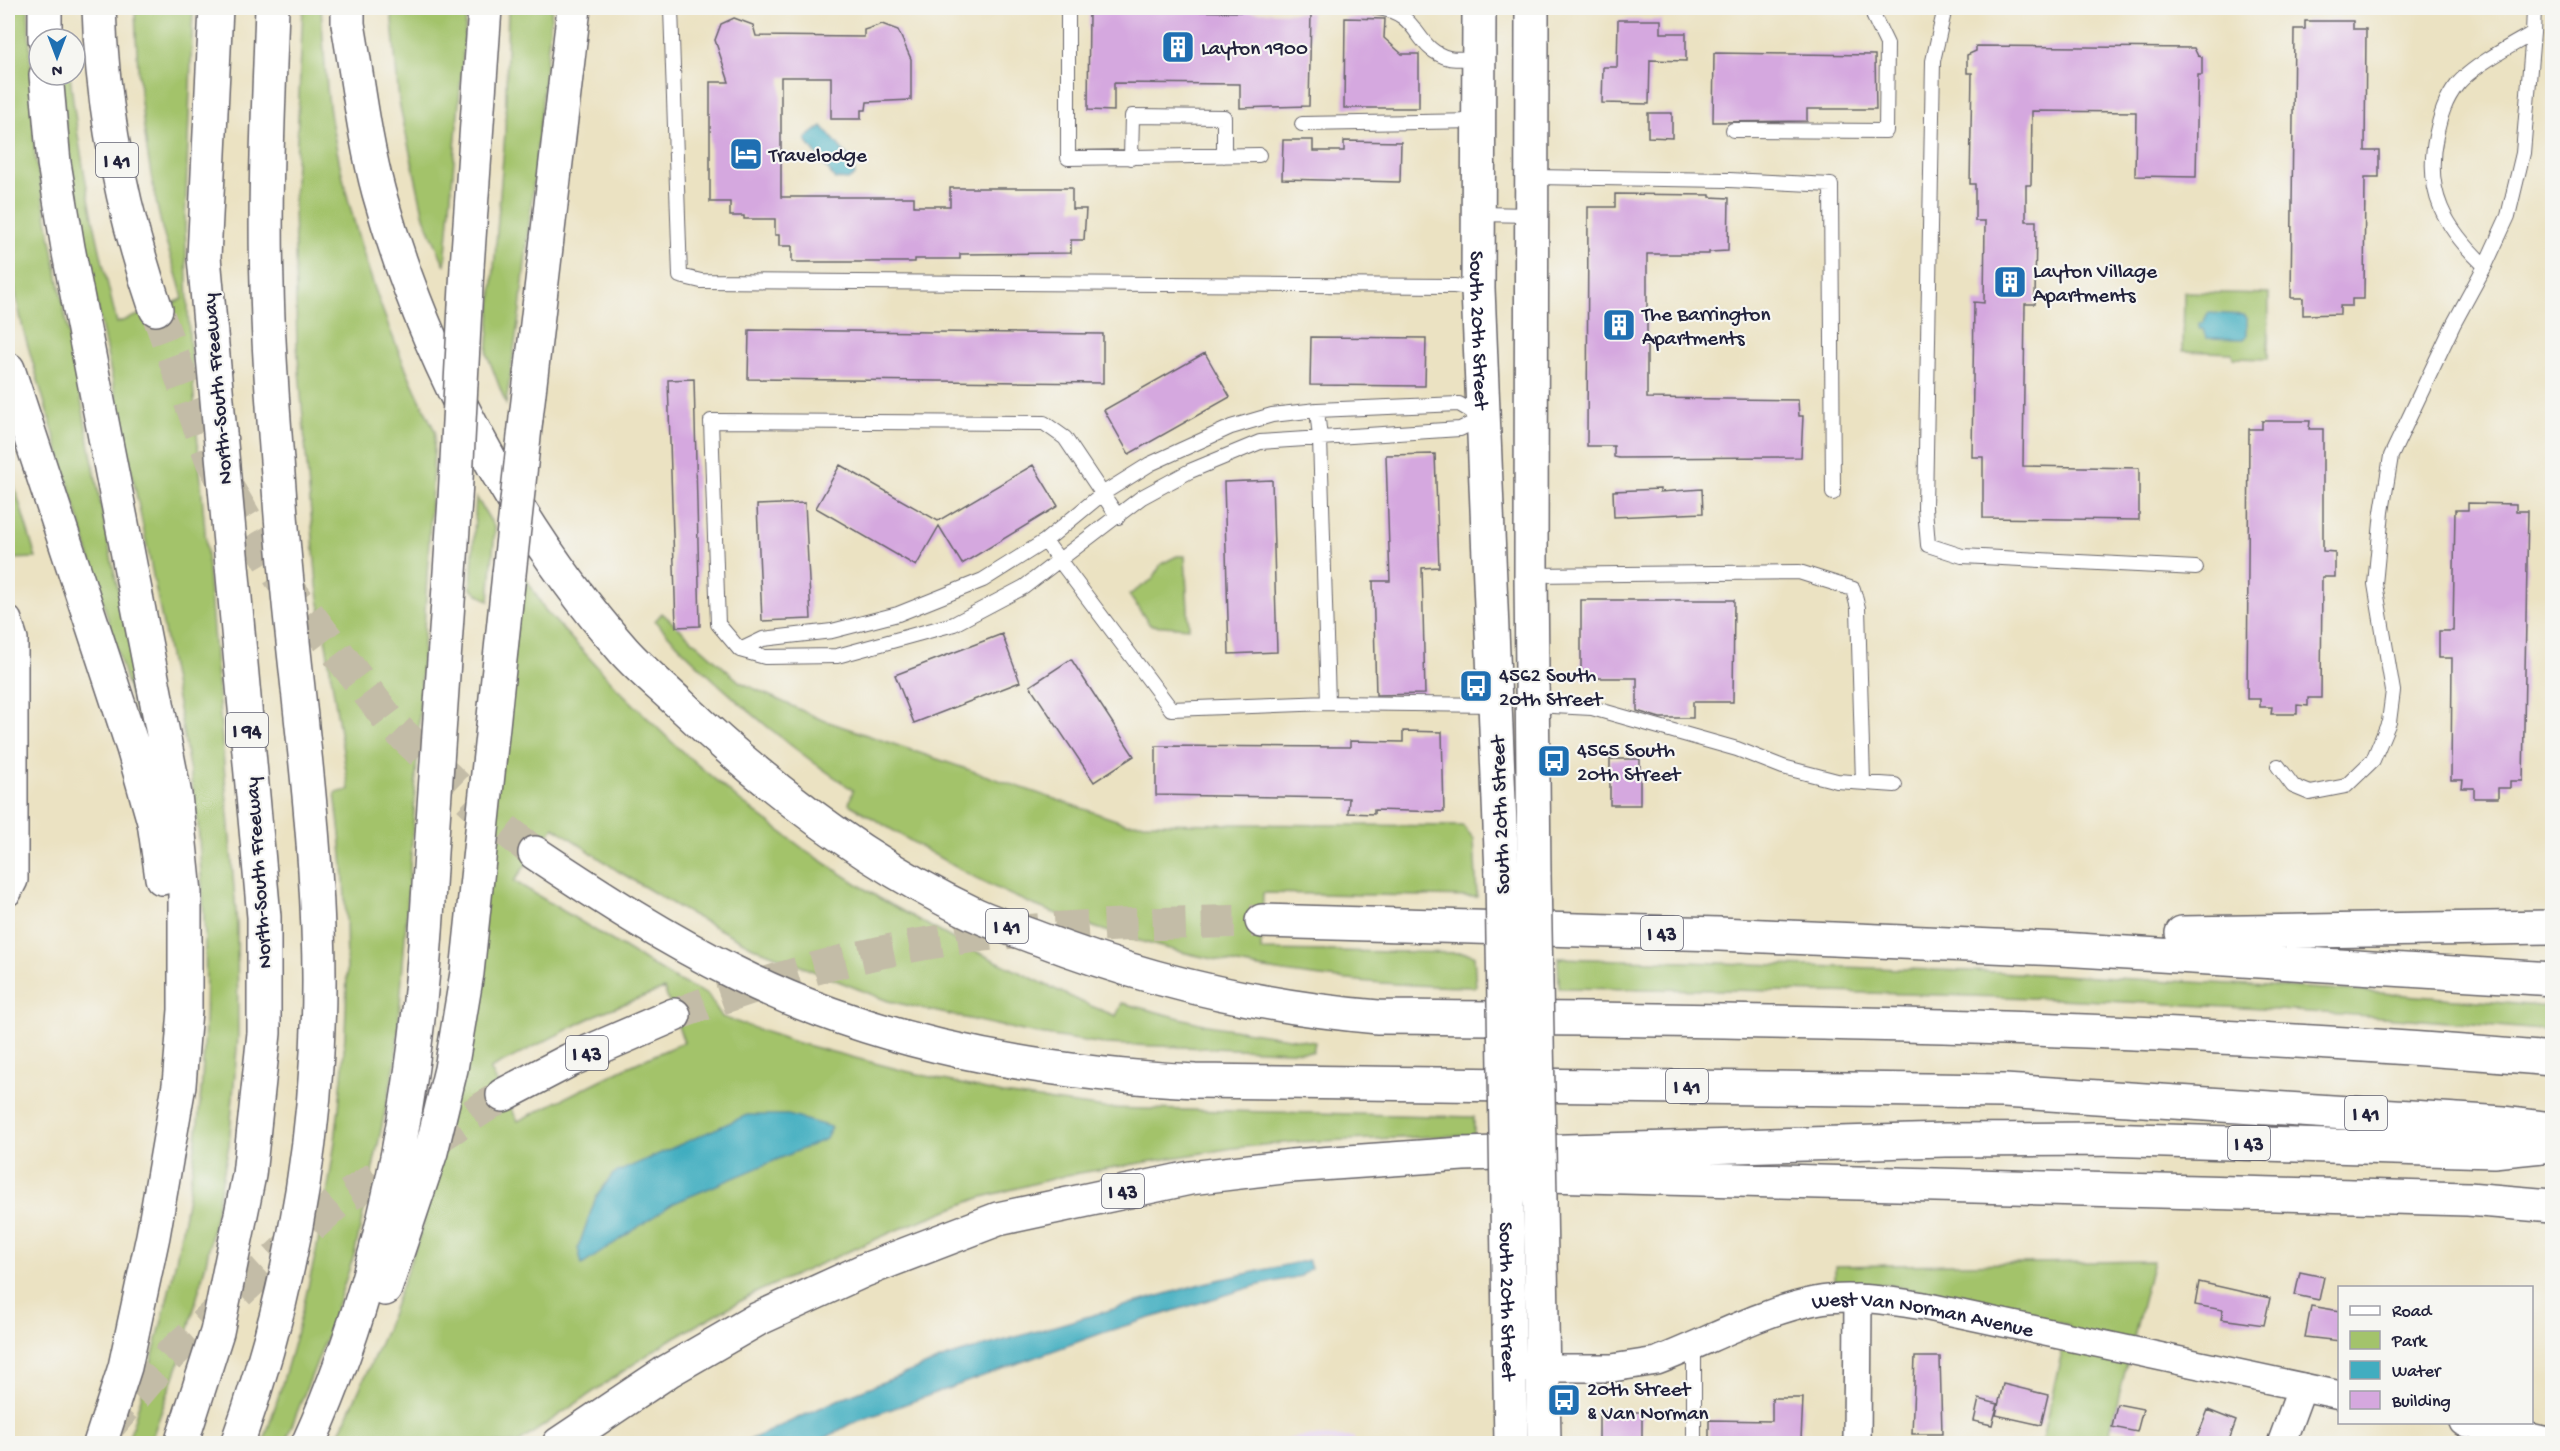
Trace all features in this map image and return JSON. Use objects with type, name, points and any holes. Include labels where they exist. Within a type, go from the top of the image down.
[{"type":"main road","points":[[45,8],[45,27]]},
{"type":"main road","name":"I 41","points":[[99,8],[107,99],[123,194],[156,309]]},
{"type":"main road","name":"North-South Freeway","points":[[181,1443],[217,1332],[244,1198],[264,1033],[264,917],[204,257],[216,8]]},
{"type":"main road","points":[[237,1443],[260,1373],[288,1260],[308,1146],[318,1027],[318,929],[280,504],[267,284],[272,8]]},
{"type":"main road","name":"I 41","points":[[348,8],[348,24],[379,191],[404,269],[436,351],[501,477],[536,535],[626,652],[699,723],[781,795],[870,857],[972,913],[1150,978],[1232,997],[1315,1012],[1378,1017],[1970,1025],[2428,1048],[2553,1059]]},
{"type":"main road","points":[[308,1443],[346,1346],[396,1166],[422,990],[485,8]]},
{"type":"main road","points":[[346,1346],[367,1328],[388,1282],[431,1152],[451,1069],[467,973],[526,418],[574,8]]},
{"type":"main road","name":"South 20th Street","points":[[1479,8],[1478,289],[1502,874],[1511,1443]]},
{"type":"main road","name":"South 20th Street","points":[[1532,8],[1531,575],[1544,1443]]},
{"type":"main road","points":[[47,87],[54,163],[68,248],[175,795],[185,892],[185,1010],[179,1085],[153,1236],[125,1367],[100,1443]]},
{"type":"main road","points":[[8,369],[133,748],[154,822],[169,924],[172,996],[169,1143]]},
{"type":"main road","points":[[1496,705],[1534,705]]},
{"type":"main road","name":"I 41","points":[[535,853],[667,938],[739,975],[793,998],[878,1029],[927,1043],[982,1056],[1083,1073],[1195,1081],[2004,1091],[2492,1122],[2553,1129]]},
{"type":"main road","name":"I 43","points":[[1262,921],[1719,934],[2061,949],[2553,979]]},
{"type":"main road","points":[[2061,949],[2085,931],[2239,934],[2553,927]]},
{"type":"main road","name":"I 43","points":[[503,1095],[570,1060],[674,1015]]},
{"type":"main road","name":"I 43","points":[[559,1443],[659,1377],[758,1318],[875,1265],[998,1219],[1190,1178],[1291,1166],[1391,1161],[1462,1154],[1945,1140],[2102,1139],[2493,1151],[2553,1144]]},
{"type":"main road","points":[[1391,1161],[1465,1173],[2456,1199],[2553,1206]]},
{"type":"street","points":[[8,620],[14,639],[14,880],[8,892]]},
{"type":"street","points":[[1857,1443],[1858,1298]]},
{"type":"street","name":"West Van Norman Avenue","points":[[1511,1368],[1634,1367],[1657,1361],[1792,1307],[1816,1301],[1858,1298],[1924,1306],[2338,1395]]},
{"type":"street","points":[[2281,1443],[2302,1387]]},
{"type":"street","points":[[2472,1424],[2553,1442]]},
{"type":"lane","points":[[671,8],[680,276],[701,281],[1442,286],[1478,289]]},
{"type":"lane","points":[[1068,8],[1068,158],[1258,155]]},
{"type":"lane","points":[[1377,8],[1394,9],[1409,21],[1423,43],[1448,58],[1478,58]]},
{"type":"lane","points":[[1945,8],[1933,61],[1925,508],[1928,545],[1962,556],[2196,568]]},
{"type":"lane","points":[[2278,766],[2293,786],[2310,793],[2346,786],[2373,760],[2389,722],[2392,691],[2375,584],[2382,512],[2391,456],[2508,216],[2523,153],[2534,8]]},
{"type":"lane","points":[[1733,130],[1886,131],[1887,44],[1874,17]]},
{"type":"lane","points":[[2485,266],[2459,242],[2436,199],[2431,160],[2441,113],[2457,84],[2501,51],[2533,33]]},
{"type":"lane","points":[[1131,158],[1132,116],[1224,117],[1224,156]]},
{"type":"lane","points":[[1302,124],[1478,121]]},
{"type":"lane","points":[[1533,177],[1729,180],[1831,185],[1833,493]]},
{"type":"lane","points":[[1478,214],[1533,215]]},
{"type":"lane","points":[[740,650],[763,639],[832,632],[898,614],[983,580],[1045,541],[1102,494],[1150,464],[1231,427],[1272,416],[1317,410],[1459,404],[1483,418]]},
{"type":"lane","points":[[1317,410],[1320,438],[1328,703]]},
{"type":"lane","points":[[1118,517],[1065,438],[1044,423],[711,421],[717,624],[740,650],[765,657],[837,656],[954,624],[1024,587],[1118,517],[1142,497],[1190,471],[1260,442],[1460,429],[1483,418]]},
{"type":"lane","points":[[1045,541],[1171,709],[1328,703],[1496,705]]},
{"type":"lane","points":[[1531,575],[1799,572],[1852,589],[1858,608],[1863,783]]},
{"type":"lane","points":[[1534,705],[1592,708],[1737,749],[1783,767],[1837,781],[1895,785]]},
{"type":"lane","points":[[1694,1346],[1694,1443]]},
{"type":"shaded area","points":[[1305,1436],[1354,1437],[1354,1443],[1256,1443]]},
{"type":"green space","points":[[8,8],[28,8],[27,87],[32,87],[35,155],[109,548],[151,740],[144,742],[23,329],[8,258]]},
{"type":"green space","points":[[135,8],[193,8],[185,222],[189,334],[237,925],[238,1036],[229,1145],[206,1263],[182,1355],[150,1443],[127,1443],[166,1306],[181,1237],[192,1169],[205,1030],[206,959],[199,843],[197,817],[166,639],[78,210],[62,87],[72,87],[89,200],[117,323],[183,299],[162,228],[151,174],[138,63]]},
{"type":"green space","points":[[303,8],[321,8],[330,111],[349,204],[386,320],[435,431],[414,812],[396,1060],[355,1252],[327,1336],[285,1443],[263,1444],[288,1365],[309,1285],[325,1204],[337,1123],[345,1041],[347,958],[344,876],[335,793],[349,790],[317,586],[297,346],[294,204]]},
{"type":"green space","points":[[391,8],[467,8],[445,266],[424,217],[399,102]]},
{"type":"green space","points":[[508,8],[552,8],[520,310],[506,404],[487,354],[505,133]]},
{"type":"green space","points":[[2184,292],[2269,294],[2268,359],[2233,358],[2232,353],[2183,351]]},
{"type":"green space","points":[[8,465],[36,558],[8,559]]},
{"type":"green space","points":[[476,497],[495,528],[489,601],[471,589]]},
{"type":"green space","points":[[1177,556],[1185,556],[1189,628],[1150,625],[1129,595],[1153,579],[1161,564]]},
{"type":"green space","points":[[521,570],[545,610],[617,688],[678,748],[739,800],[805,850],[879,898],[971,949],[1116,1016],[1122,1003],[1207,1025],[1315,1042],[1313,1052],[1104,1044],[1032,1033],[888,1001],[753,947],[683,910],[618,871],[554,827],[514,881],[675,979],[708,995],[722,1017],[798,1043],[901,1070],[1003,1094],[1104,1108],[1474,1117],[1474,1135],[1294,1142],[1233,1148],[1067,1175],[979,1198],[899,1229],[757,1292],[668,1341],[518,1443],[335,1444],[385,1332],[423,1226]],"holes":[[[664,989],[684,1042],[623,1069],[518,1121],[490,1069],[600,1013]]]},
{"type":"green space","points":[[662,613],[740,682],[820,719],[1125,823],[1463,826],[1474,839],[1477,897],[1263,893],[1261,950],[1467,953],[1474,955],[1476,987],[1419,985],[1307,975],[1197,956],[1089,925],[1036,906],[987,884],[849,804],[853,790],[749,712],[701,668],[655,621]]},
{"type":"green space","points":[[1558,958],[1999,972],[2344,990],[2552,1007],[2552,1031],[2304,1012],[2056,999],[1559,988]]},
{"type":"green space","points":[[2153,1261],[2107,1443],[2041,1443],[2068,1325],[1889,1285],[1835,1284],[1835,1266]]},
{"type":"water","points":[[822,126],[853,162],[855,175],[848,180],[835,179],[806,141],[806,138]]},
{"type":"water","points":[[2208,313],[2244,315],[2247,318],[2247,336],[2244,339],[2206,338],[2203,329],[2199,329],[2199,323],[2203,323]]},
{"type":"water","points":[[747,1115],[788,1115],[831,1127],[826,1139],[674,1203],[582,1265],[578,1248],[596,1197],[613,1174]]},
{"type":"water","points":[[1308,1260],[1311,1268],[1301,1276],[1255,1286],[1105,1332],[850,1424],[817,1443],[743,1443],[842,1398],[950,1356],[1204,1283]]},
{"type":"building","name":"Layton 1900","points":[[1089,10],[1311,13],[1309,106],[1240,108],[1240,84],[1114,83],[1114,111],[1088,110]]},
{"type":"building","name":"Travelodge","points":[[734,18],[753,25],[756,36],[864,37],[864,30],[882,24],[898,30],[911,59],[911,100],[867,102],[866,110],[861,110],[861,119],[831,119],[831,77],[781,77],[781,197],[914,197],[914,206],[950,206],[950,188],[1072,188],[1072,209],[1086,209],[1084,240],[1071,240],[1071,253],[960,254],[960,259],[915,259],[915,262],[792,262],[792,246],[779,246],[779,235],[775,235],[775,219],[744,219],[744,216],[730,216],[730,202],[710,202],[710,82],[729,82],[715,40],[721,24]]},
{"type":"building","points":[[1345,18],[1385,19],[1384,38],[1402,54],[1419,54],[1419,108],[1344,108]]},
{"type":"building","points":[[1618,20],[1661,20],[1661,33],[1686,33],[1686,61],[1650,60],[1649,104],[1602,103],[1603,67],[1617,67]]},
{"type":"building","points":[[2305,21],[2353,21],[2353,29],[2366,29],[2365,151],[2379,151],[2379,177],[2365,177],[2364,299],[2352,299],[2352,306],[2340,306],[2340,314],[2303,315],[2303,298],[2291,298],[2294,29],[2305,29]]},
{"type":"building","name":"Layton Village Apartments","points":[[1976,46],[2194,48],[2198,56],[2202,57],[2202,75],[2198,75],[2196,177],[2135,176],[2136,112],[2032,111],[2031,185],[2026,185],[2026,221],[2036,221],[2035,304],[2025,304],[2023,466],[2139,468],[2139,520],[1983,518],[1983,457],[1972,457],[1974,302],[1984,303],[1985,221],[1975,221],[1975,184],[1970,184],[1972,73],[1967,73],[1967,55],[1976,51]]},
{"type":"building","points":[[1714,53],[1875,55],[1876,109],[1807,109],[1807,121],[1713,122]]},
{"type":"building","points":[[1648,113],[1672,113],[1672,138],[1648,137]]},
{"type":"building","points":[[1283,140],[1313,140],[1313,151],[1344,151],[1344,141],[1401,142],[1400,182],[1282,179]]},
{"type":"building","name":"The Barrington Apartments","points":[[1615,194],[1710,195],[1710,197],[1729,198],[1728,251],[1709,252],[1709,254],[1647,254],[1647,398],[1798,400],[1799,416],[1803,416],[1801,457],[1619,458],[1614,457],[1614,446],[1587,446],[1588,207],[1615,207]]},
{"type":"building","points":[[749,330],[1103,334],[1103,383],[748,379]]},
{"type":"building","points":[[1311,337],[1426,338],[1425,386],[1310,385]]},
{"type":"building","points":[[1205,353],[1230,397],[1129,454],[1104,410]]},
{"type":"building","points":[[694,379],[700,626],[676,627],[668,380]]},
{"type":"building","points":[[2262,421],[2310,421],[2309,429],[2323,429],[2323,551],[2335,552],[2335,577],[2322,577],[2321,698],[2308,698],[2308,706],[2297,705],[2297,714],[2271,714],[2272,707],[2260,707],[2260,699],[2247,699],[2249,429],[2262,429]]},
{"type":"building","points":[[1435,454],[1439,567],[1422,568],[1425,694],[1376,695],[1373,581],[1390,581],[1386,455]]},
{"type":"building","points":[[840,465],[938,521],[1033,465],[1058,506],[962,564],[939,526],[916,566],[816,508]]},
{"type":"building","points":[[1272,480],[1277,652],[1229,654],[1224,482]]},
{"type":"building","points":[[1660,489],[1660,492],[1702,489],[1703,513],[1614,517],[1613,491]]},
{"type":"building","points":[[805,503],[811,619],[762,621],[757,505]]},
{"type":"building","points":[[2468,503],[2516,504],[2516,511],[2528,511],[2523,781],[2510,781],[2510,788],[2498,788],[2498,798],[2474,798],[2474,788],[2462,788],[2463,780],[2451,780],[2452,658],[2439,658],[2439,631],[2453,631],[2455,510],[2468,510]]},
{"type":"building","points":[[1581,600],[1734,600],[1733,702],[1693,702],[1693,718],[1660,718],[1637,711],[1637,678],[1581,678]]},
{"type":"building","points":[[1002,634],[1020,682],[914,723],[895,675]]},
{"type":"building","points":[[1071,659],[1134,756],[1094,782],[1030,686]]},
{"type":"building","points":[[1403,731],[1442,732],[1444,812],[1374,810],[1374,814],[1348,813],[1349,798],[1156,795],[1156,746],[1350,747],[1350,741],[1403,742]]},
{"type":"building","points":[[1610,759],[1640,759],[1640,805],[1610,805]]},
{"type":"building","points":[[2300,1272],[2324,1277],[2319,1300],[2295,1295]]},
{"type":"building","points":[[2199,1282],[2270,1298],[2264,1325],[2221,1319],[2223,1310],[2195,1305]]},
{"type":"building","points":[[2311,1306],[2338,1311],[2338,1341],[2305,1337]]},
{"type":"building","points":[[1915,1357],[1940,1357],[1942,1434],[1912,1434]]},
{"type":"building","points":[[2003,1384],[2048,1395],[2041,1425],[1996,1415]]},
{"type":"building","points":[[1772,1398],[1803,1398],[1801,1439],[1743,1439],[1743,1443],[1709,1443],[1709,1420],[1772,1421]]},
{"type":"building","points":[[1979,1399],[1998,1404],[1992,1425],[1974,1421]]},
{"type":"building","points":[[2117,1404],[2143,1409],[2137,1432],[2112,1427]]},
{"type":"building","points":[[2208,1410],[2236,1421],[2228,1443],[2195,1443]]},
{"type":"building","points":[[1599,1412],[1642,1412],[1642,1442],[1599,1442]]},
{"type":"tunnel","points":[[156,309],[212,461],[279,576],[392,724],[484,813],[535,853]]},
{"type":"tunnel","points":[[674,1015],[797,974],[921,944],[1066,928],[1262,921]]},
{"type":"tunnel","points":[[103,1433],[171,1354],[337,1203],[503,1095]]},
{"type":"place","name":"Layton 1900","points":[[1178,47]]},
{"type":"place","name":"Travelodge","points":[[746,154]]},
{"type":"place","name":"Layton Village Apartments","points":[[2010,282]]},
{"type":"place","name":"The Barrington Apartments","points":[[1619,325]]},
{"type":"place","name":"4562 South 20th Street","points":[[1476,686]]},
{"type":"place","name":"4565 South 20th Street","points":[[1554,761]]},
{"type":"place","name":"20th Street & Van Norman","points":[[1564,1400]]}]
